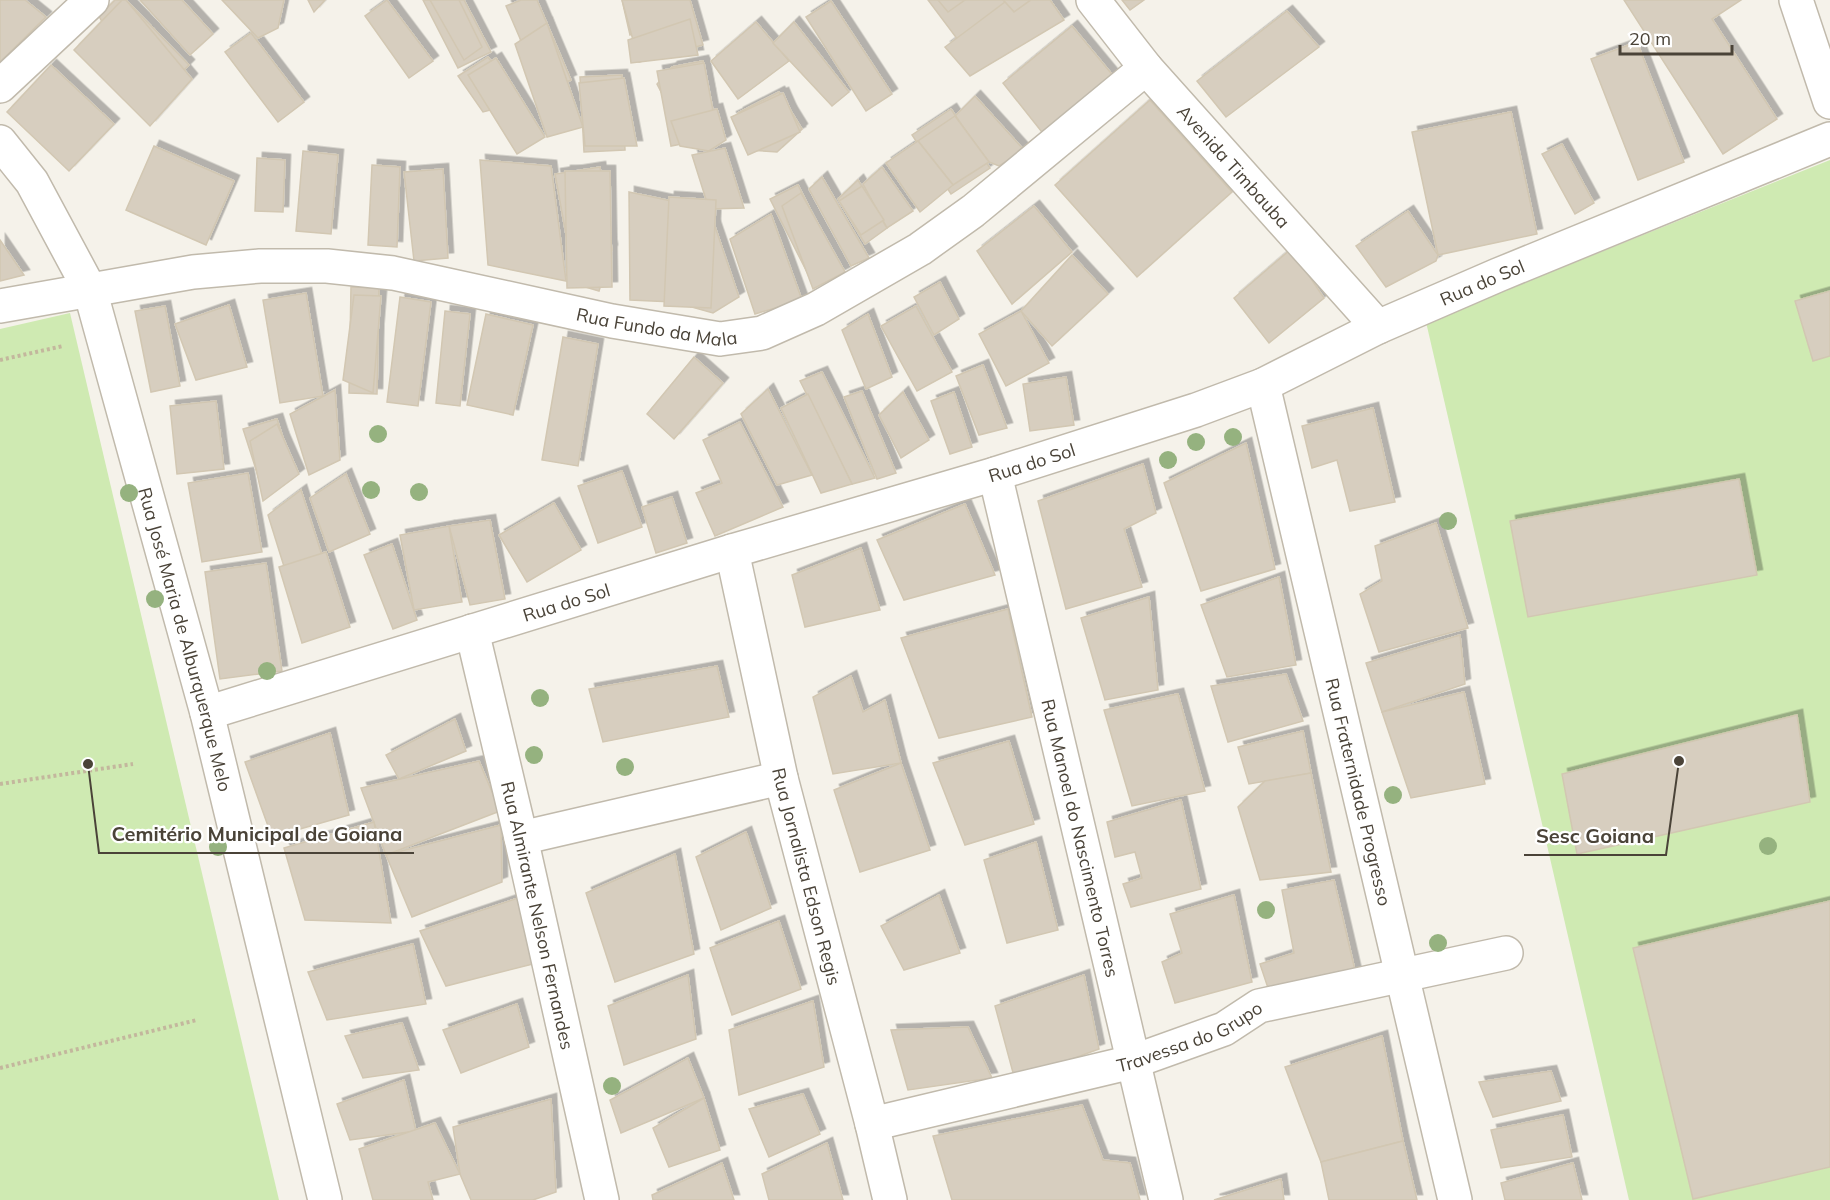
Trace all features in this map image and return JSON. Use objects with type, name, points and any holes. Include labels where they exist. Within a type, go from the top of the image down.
[{"type":"street","points":[[0,87],[92,0]]},
{"type":"street","name":"Avenida Timbauba","points":[[1093,0],[1146,68],[1378,327]]},
{"type":"street","points":[[1796,0],[1830,102]]},
{"type":"street","name":"Rua Fundo da Mala","points":[[0,306],[193,272],[260,266],[327,266],[393,273],[612,321],[720,339],[762,333],[816,309],[920,249],[973,211],[1146,68]]},
{"type":"street","name":"Rua do Sol","points":[[207,713],[732,550],[995,474],[1197,410],[1263,385],[1378,327],[1498,275],[1830,139]]},
{"type":"street","name":"Rua José Maria de Alburquerque Melo","points":[[0,142],[32,182],[90,290],[207,713],[326,1200]]},
{"type":"street","name":"Rua Fraternidade Progresso","points":[[1263,385],[1455,1200]]},
{"type":"street","name":"Rua Manoel do Nascimento Torres","points":[[995,474],[1166,1200]]},
{"type":"street","name":"Rua Jornalista Edson Regis","points":[[732,550],[781,778],[890,1200]]},
{"type":"street","name":"Rua Almirante Nelson Fernandes","points":[[472,631],[602,1200]]},
{"type":"street","points":[[521,838],[781,778]]},
{"type":"street","name":"Travessa do Grupo","points":[[872,1124],[1132,1062],[1224,1029],[1259,1006],[1506,953]]},
{"type":"path","points":[[0,360],[63,346]]},
{"type":"path","points":[[0,784],[133,764]]},
{"type":"path","points":[[0,1068],[197,1020]]},
{"type":"green space","points":[[1830,160],[1830,1200],[1629,1200],[1426,322]]},
{"type":"green space","points":[[70,313],[279,1200],[0,1200],[0,329]]},
{"type":"building","points":[[0,0],[25,0],[46,17],[0,62]]},
{"type":"building","points":[[115,0],[126,0],[189,65],[168,86],[104,26],[99,16]]},
{"type":"building","points":[[122,0],[126,0],[192,79],[150,126],[74,50]]},
{"type":"building","points":[[140,0],[182,0],[213,34],[190,55]]},
{"type":"building","points":[[222,0],[284,0],[278,28],[258,38]]},
{"type":"building","points":[[308,0],[325,0],[314,12]]},
{"type":"building","points":[[387,0],[433,61],[409,78],[365,16]]},
{"type":"building","points":[[423,0],[464,0],[491,52],[458,68]]},
{"type":"building","points":[[430,0],[459,0],[482,47],[464,60]]},
{"type":"building","points":[[521,0],[537,0],[571,80],[543,92],[506,6]]},
{"type":"building","points":[[622,0],[685,0],[688,11],[630,35]]},
{"type":"building","points":[[622,0],[690,0],[703,45],[639,62]]},
{"type":"building","points":[[928,0],[1050,0],[1056,9],[979,68]]},
{"type":"building","points":[[938,0],[965,0],[948,12]]},
{"type":"building","points":[[1003,0],[1031,0],[1014,12]]},
{"type":"building","points":[[1031,0],[1050,0],[1064,20],[970,76],[945,47],[1005,2],[1014,12]]},
{"type":"building","points":[[1122,0],[1144,0],[1130,10]]},
{"type":"building","points":[[1624,0],[1741,0],[1712,19],[1777,119],[1723,154]]},
{"type":"building","points":[[831,1],[892,94],[866,111],[806,17]]},
{"type":"building","points":[[1287,11],[1319,47],[1226,117],[1197,81]]},
{"type":"building","points":[[690,19],[698,55],[631,63],[628,40]]},
{"type":"building","points":[[756,22],[789,61],[738,99],[711,61]]},
{"type":"building","points":[[794,22],[849,92],[832,106],[773,43]]},
{"type":"building","points":[[547,23],[583,127],[547,137],[515,44]]},
{"type":"building","points":[[1072,26],[1115,78],[1045,136],[1003,83]]},
{"type":"building","points":[[251,33],[304,102],[278,122],[225,52]]},
{"type":"building","points":[[1637,42],[1684,162],[1638,180],[1591,59]]},
{"type":"building","points":[[488,57],[522,102],[483,112],[458,76]]},
{"type":"building","points":[[496,58],[545,137],[517,154],[468,75]]},
{"type":"building","points":[[703,61],[710,96],[673,115],[657,84],[672,67]]},
{"type":"building","points":[[704,63],[718,137],[671,146],[657,71]]},
{"type":"building","points":[[51,65],[114,124],[69,171],[7,112]]},
{"type":"building","points":[[622,75],[625,150],[584,152],[580,77]]},
{"type":"building","points":[[624,78],[637,146],[585,146],[579,83]]},
{"type":"building","points":[[779,92],[802,129],[777,152],[748,150],[738,113]]},
{"type":"building","points":[[783,93],[800,132],[748,155],[731,117]]},
{"type":"building","points":[[975,96],[1024,150],[999,166],[989,162],[955,116]]},
{"type":"building","points":[[1150,100],[1232,192],[1137,277],[1055,185]]},
{"type":"building","points":[[717,109],[726,140],[709,151],[680,146],[671,121]]},
{"type":"building","points":[[951,109],[990,168],[951,194],[912,135]]},
{"type":"building","points":[[1511,112],[1537,234],[1438,255],[1412,132]]},
{"type":"building","points":[[955,116],[989,162],[953,185],[918,141]]},
{"type":"building","points":[[918,141],[953,185],[920,212],[886,163]]},
{"type":"building","points":[[1562,144],[1594,203],[1575,214],[1542,154]]},
{"type":"building","points":[[154,146],[234,181],[206,245],[126,210]]},
{"type":"building","points":[[725,148],[744,208],[709,209],[692,155]]},
{"type":"building","points":[[303,151],[338,155],[331,234],[296,231]]},
{"type":"building","points":[[257,158],[285,160],[283,212],[255,211]]},
{"type":"building","points":[[480,160],[551,166],[566,281],[488,265]]},
{"type":"building","points":[[372,165],[400,167],[397,247],[368,245]]},
{"type":"building","points":[[600,167],[612,250],[599,291],[575,284],[555,174]]},
{"type":"building","points":[[882,167],[913,211],[887,228],[863,184]]},
{"type":"building","points":[[443,169],[448,258],[414,261],[404,172]]},
{"type":"building","points":[[565,171],[610,171],[612,287],[567,288]]},
{"type":"building","points":[[822,177],[869,258],[851,266],[809,189]]},
{"type":"building","points":[[858,180],[887,228],[865,244],[838,199]]},
{"type":"building","points":[[798,185],[842,271],[814,286],[770,199]]},
{"type":"building","points":[[862,186],[884,220],[861,235],[839,201]]},
{"type":"building","points":[[629,192],[709,209],[739,297],[713,313],[674,302],[630,300]]},
{"type":"building","points":[[801,193],[845,272],[813,289],[782,206]]},
{"type":"building","points":[[669,197],[716,200],[711,308],[664,306]]},
{"type":"building","points":[[1034,206],[1072,252],[1012,304],[977,251]]},
{"type":"building","points":[[1408,211],[1438,255],[1436,261],[1386,287],[1356,246]]},
{"type":"building","points":[[771,214],[802,300],[755,314],[730,239]]},
{"type":"building","points":[[0,240],[24,275],[0,281]]},
{"type":"building","points":[[1291,249],[1324,298],[1269,343],[1234,298]]},
{"type":"building","points":[[1072,255],[1108,294],[1052,346],[1021,311]]},
{"type":"building","points":[[940,282],[959,319],[934,335],[914,297]]},
{"type":"building","points":[[351,287],[379,288],[377,394],[349,393]]},
{"type":"building","points":[[1830,291],[1830,356],[1813,361],[1795,301]]},
{"type":"building","points":[[306,293],[323,396],[280,403],[263,300]]},
{"type":"building","points":[[354,295],[381,296],[373,393],[343,380]]},
{"type":"building","points":[[400,297],[431,302],[418,406],[387,402]]},
{"type":"building","points":[[229,305],[247,367],[196,380],[175,324]]},
{"type":"building","points":[[165,306],[180,386],[151,392],[135,311]]},
{"type":"building","points":[[916,306],[952,372],[917,391],[881,326]]},
{"type":"building","points":[[445,311],[470,314],[460,406],[436,403]]},
{"type":"building","points":[[1021,311],[1049,363],[1006,386],[979,334]]},
{"type":"building","points":[[486,314],[533,325],[513,415],[467,405]]},
{"type":"building","points":[[868,314],[892,377],[866,389],[842,330]]},
{"type":"building","points":[[563,337],[598,344],[578,466],[542,460]]},
{"type":"building","points":[[694,357],[723,383],[674,439],[647,414]]},
{"type":"building","points":[[983,365],[1007,428],[979,435],[956,376]]},
{"type":"building","points":[[822,372],[875,478],[852,484],[800,381]]},
{"type":"building","points":[[1066,377],[1074,425],[1030,431],[1023,384]]},
{"type":"building","points":[[768,389],[812,475],[777,485],[741,414]]},
{"type":"building","points":[[335,390],[340,460],[309,475],[290,414]]},
{"type":"building","points":[[862,391],[896,473],[877,479],[844,397]]},
{"type":"building","points":[[903,392],[929,440],[901,458],[879,415]]},
{"type":"building","points":[[954,392],[972,447],[950,454],[931,401]]},
{"type":"building","points":[[808,394],[852,484],[821,493],[781,408]]},
{"type":"building","points":[[216,401],[224,469],[177,474],[170,406]]},
{"type":"building","points":[[1373,408],[1395,502],[1350,511],[1337,460],[1312,468],[1302,426]]},
{"type":"building","points":[[277,419],[294,472],[260,482],[243,429]]},
{"type":"building","points":[[740,422],[783,507],[715,536],[696,493],[722,483],[703,440]]},
{"type":"building","points":[[277,424],[299,474],[263,501],[250,441]]},
{"type":"building","points":[[1246,443],[1275,569],[1201,591],[1164,483]]},
{"type":"building","points":[[1143,464],[1156,513],[1124,529],[1142,587],[1066,609],[1038,501]]},
{"type":"building","points":[[622,471],[642,527],[598,543],[578,486]]},
{"type":"building","points":[[248,473],[262,552],[202,562],[188,483]]},
{"type":"building","points":[[346,474],[370,534],[329,552],[310,498]]},
{"type":"building","points":[[1739,479],[1757,575],[1528,617],[1510,521]]},
{"type":"building","points":[[301,490],[322,555],[287,576],[268,515]]},
{"type":"building","points":[[672,497],[687,543],[656,553],[642,507]]},
{"type":"building","points":[[554,503],[581,550],[527,582],[499,535]]},
{"type":"building","points":[[965,504],[995,575],[904,600],[877,540]]},
{"type":"building","points":[[490,520],[505,599],[470,605],[449,526]]},
{"type":"building","points":[[1436,523],[1468,628],[1379,652],[1360,594],[1382,581],[1375,546]]},
{"type":"building","points":[[449,526],[462,602],[414,610],[400,535]]},
{"type":"building","points":[[392,544],[417,620],[393,629],[364,555]]},
{"type":"building","points":[[861,548],[880,610],[805,627],[792,575]]},
{"type":"building","points":[[326,552],[350,627],[302,643],[279,567]]},
{"type":"building","points":[[266,563],[282,671],[220,679],[205,572]]},
{"type":"building","points":[[1279,577],[1296,665],[1227,677],[1201,605]]},
{"type":"building","points":[[1149,597],[1158,690],[1105,700],[1081,618]]},
{"type":"building","points":[[1008,609],[1032,717],[939,738],[901,638]]},
{"type":"building","points":[[1460,635],[1465,684],[1382,712],[1366,663]]},
{"type":"building","points":[[717,666],[729,717],[603,742],[589,689]]},
{"type":"building","points":[[1286,674],[1303,721],[1228,742],[1211,686]]},
{"type":"building","points":[[851,676],[863,712],[885,700],[901,763],[833,774],[813,697]]},
{"type":"building","points":[[1464,692],[1485,784],[1411,798],[1382,712]]},
{"type":"building","points":[[1178,694],[1205,791],[1132,806],[1104,710]]},
{"type":"building","points":[[1797,715],[1810,802],[1577,854],[1562,774]]},
{"type":"building","points":[[455,719],[466,751],[399,779],[386,755]]},
{"type":"building","points":[[1303,731],[1311,773],[1249,784],[1238,747]]},
{"type":"building","points":[[330,733],[349,815],[272,837],[245,762]]},
{"type":"building","points":[[1009,741],[1034,824],[965,845],[933,763]]},
{"type":"building","points":[[479,761],[500,811],[386,855],[361,788]]},
{"type":"building","points":[[901,763],[930,850],[860,872],[834,790]]},
{"type":"building","points":[[1311,773],[1331,872],[1260,880],[1238,807],[1265,781]]},
{"type":"building","points":[[1181,800],[1201,889],[1131,907],[1123,884],[1142,878],[1135,852],[1115,857],[1107,822]]},
{"type":"building","points":[[374,822],[391,923],[305,920],[284,848]]},
{"type":"building","points":[[501,825],[502,882],[412,917],[386,855]]},
{"type":"building","points":[[746,832],[771,908],[721,930],[696,857]]},
{"type":"building","points":[[1036,842],[1058,930],[1007,943],[984,860]]},
{"type":"building","points":[[675,854],[694,954],[615,982],[586,893]]},
{"type":"building","points":[[1334,880],[1357,979],[1270,994],[1260,964],[1294,953],[1282,890]]},
{"type":"building","points":[[939,895],[960,953],[904,970],[881,926]]},
{"type":"building","points":[[1234,895],[1252,982],[1175,1003],[1162,962],[1182,953],[1170,914]]},
{"type":"building","points":[[521,897],[533,964],[446,986],[420,931]]},
{"type":"building","points":[[1830,901],[1830,1167],[1693,1199],[1633,948]]},
{"type":"building","points":[[779,921],[801,989],[732,1015],[710,948]]},
{"type":"building","points":[[413,944],[426,1004],[327,1020],[308,972]]},
{"type":"building","points":[[688,975],[696,1039],[624,1065],[608,1006]]},
{"type":"building","points":[[1084,975],[1099,1049],[1015,1080],[995,1006]]},
{"type":"building","points":[[813,1001],[824,1067],[739,1095],[729,1030]]},
{"type":"building","points":[[517,1004],[529,1047],[461,1073],[443,1030]]},
{"type":"building","points":[[402,1023],[419,1070],[363,1078],[345,1036]]},
{"type":"building","points":[[968,1027],[992,1078],[908,1090],[891,1030]]},
{"type":"building","points":[[1382,1036],[1403,1141],[1321,1162],[1285,1067]]},
{"type":"building","points":[[688,1058],[704,1098],[621,1133],[610,1100]]},
{"type":"building","points":[[1551,1071],[1561,1101],[1493,1117],[1479,1082]]},
{"type":"building","points":[[404,1080],[416,1131],[350,1140],[337,1104]]},
{"type":"building","points":[[803,1094],[820,1134],[769,1157],[749,1109]]},
{"type":"building","points":[[704,1098],[720,1150],[669,1167],[653,1128]]},
{"type":"building","points":[[551,1099],[556,1192],[533,1200],[471,1200],[460,1174],[453,1127]]},
{"type":"building","points":[[1082,1105],[1103,1160],[1130,1163],[1140,1200],[952,1200],[933,1136]]},
{"type":"building","points":[[1563,1115],[1572,1157],[1501,1168],[1491,1130]]},
{"type":"building","points":[[435,1123],[460,1174],[428,1182],[433,1200],[373,1200],[359,1149]]},
{"type":"building","points":[[1403,1141],[1417,1200],[1329,1200],[1321,1162]]},
{"type":"building","points":[[827,1143],[843,1200],[769,1200],[762,1174]]},
{"type":"building","points":[[722,1163],[734,1200],[653,1200],[652,1195]]},
{"type":"building","points":[[1573,1163],[1582,1200],[1505,1200],[1501,1183]]},
{"type":"building","points":[[1281,1179],[1284,1200],[1214,1200]]},
{"type":"place","name":"Sesc Goiana","points":[[1679,761]]},
{"type":"place","name":"Cemitério Municipal de Goiana","points":[[88,764]]}]
